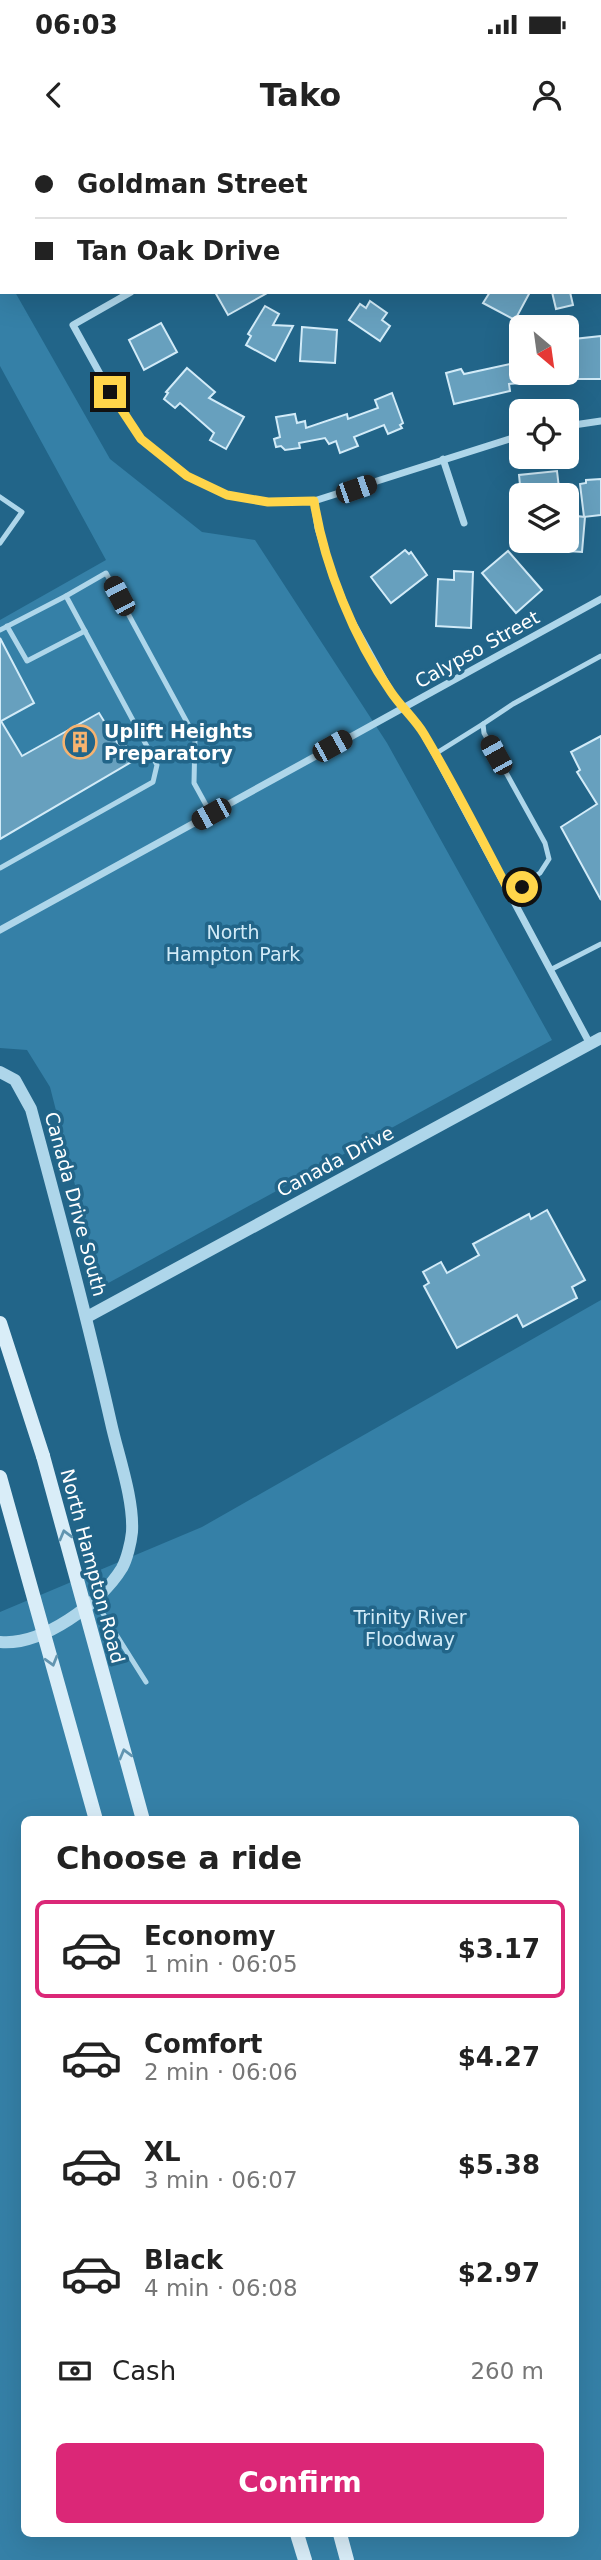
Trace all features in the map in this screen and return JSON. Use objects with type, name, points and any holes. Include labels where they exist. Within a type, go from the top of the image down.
[{"type":"main road","name":"North Hampton Road","points":[[0,1323],[43,1456],[142,1816]]},
{"type":"main road","points":[[0,1477],[95,1816]]},
{"type":"main road","points":[[298,2537],[304,2560]]},
{"type":"main road","points":[[341,2537],[347,2560]]},
{"type":"street","points":[[127,294],[73,325],[110,392],[141,439],[187,476],[227,495],[268,502],[314,501],[509,439]]},
{"type":"street","points":[[579,424],[601,421]]},
{"type":"street","points":[[443,459],[464,523]]},
{"type":"street","points":[[314,501],[318,527],[331,572],[350,618],[386,685],[419,726],[552,969],[596,1042]]},
{"type":"street","name":"Calypso Street","points":[[0,930],[601,599]]},
{"type":"street","name":"Canada Drive","points":[[87,1317],[596,1042]]},
{"type":"street","name":"Canada Drive South","points":[[0,1072],[15,1080],[31,1109],[87,1317],[128,1500],[132,1532],[124,1566],[95,1601],[63,1623],[24,1641],[0,1642]]},
{"type":"lane","points":[[0,497],[22,512],[0,542]]},
{"type":"lane","points":[[0,630],[106,573],[195,737],[194,783],[211,814]]},
{"type":"lane","points":[[0,868],[153,782],[157,765],[66,596]]},
{"type":"lane","points":[[7,626],[27,661],[85,631]]},
{"type":"lane","points":[[435,754],[513,704],[601,656]]},
{"type":"lane","points":[[483,724],[484,733],[545,843],[549,859],[540,873],[510,893]]},
{"type":"lane","points":[[552,969],[601,944]]},
{"type":"lane","points":[[95,1601],[146,1682]]},
{"type":"green space","name":"North Hampton Park","points":[[0,294],[16,294],[110,459],[202,532],[255,540],[387,743],[552,1040],[101,1287],[50,1087],[27,1050],[0,1048],[0,620],[106,560],[0,366]]},
{"type":"green space","name":"Trinity River Floodway","points":[[601,1300],[601,2560],[0,2560],[0,1612],[202,1527]]},
{"type":"building","points":[[216,294],[265,294],[228,315]]},
{"type":"building","points":[[489,294],[529,294],[518,315],[509,317],[483,303]]},
{"type":"building","points":[[552,294],[570,294],[573,305],[556,309]]},
{"type":"building","points":[[370,301],[387,313],[382,320],[390,326],[380,341],[349,320],[360,304],[366,308]]},
{"type":"building","points":[[265,306],[279,314],[273,325],[293,326],[275,361],[246,345],[251,336],[248,334]]},
{"type":"building","points":[[161,323],[177,352],[144,370],[129,340]]},
{"type":"building","points":[[302,327],[337,330],[335,363],[300,361]]},
{"type":"building","points":[[601,336],[601,379],[579,379],[579,338]]},
{"type":"building","points":[[509,364],[510,391],[454,404],[446,373],[461,369],[464,374]]},
{"type":"building","points":[[187,368],[215,392],[209,398],[244,417],[226,449],[210,440],[214,433],[180,403],[175,408],[164,399],[168,393],[166,392]]},
{"type":"building","points":[[392,393],[403,423],[400,425],[402,428],[388,434],[384,425],[354,437],[358,446],[340,453],[336,441],[329,444],[325,438],[299,443],[300,448],[285,450],[281,446],[276,447],[274,439],[280,437],[276,417],[295,414],[297,423],[305,421],[306,428],[347,414],[348,419],[378,408],[375,400]]},
{"type":"building","points":[[557,471],[558,483],[520,483],[519,475]]},
{"type":"building","points":[[601,479],[601,515],[584,517],[580,484],[586,483],[586,480]]},
{"type":"building","points":[[579,516],[585,517],[582,552],[579,552]]},
{"type":"building","points":[[405,550],[409,554],[411,552],[427,575],[391,603],[371,577]]},
{"type":"building","points":[[508,551],[542,590],[516,613],[482,573]]},
{"type":"building","points":[[454,571],[473,572],[471,628],[436,626],[438,579],[454,580]]},
{"type":"building","name":"Uplift Heights Preparatory","points":[[0,638],[34,703],[1,721],[22,756],[99,713],[120,747],[125,744],[133,761],[0,839]]},
{"type":"building","points":[[601,736],[601,900],[561,827],[597,804],[577,772],[580,770],[571,752]]},
{"type":"building","points":[[547,1210],[585,1280],[572,1287],[577,1298],[523,1327],[517,1315],[457,1348],[424,1286],[429,1283],[423,1272],[441,1262],[447,1273],[479,1255],[473,1244],[529,1214],[531,1219]]},
{"type":"place","name":"Uplift Heights Preparatory","points":[[80,742]]},
{"type":"route","points":[[110,392],[141,439],[187,476],[227,495],[268,502],[314,501],[318,527],[331,572],[350,618],[374,663],[392,694],[419,726],[510,893],[522,887]]}]
